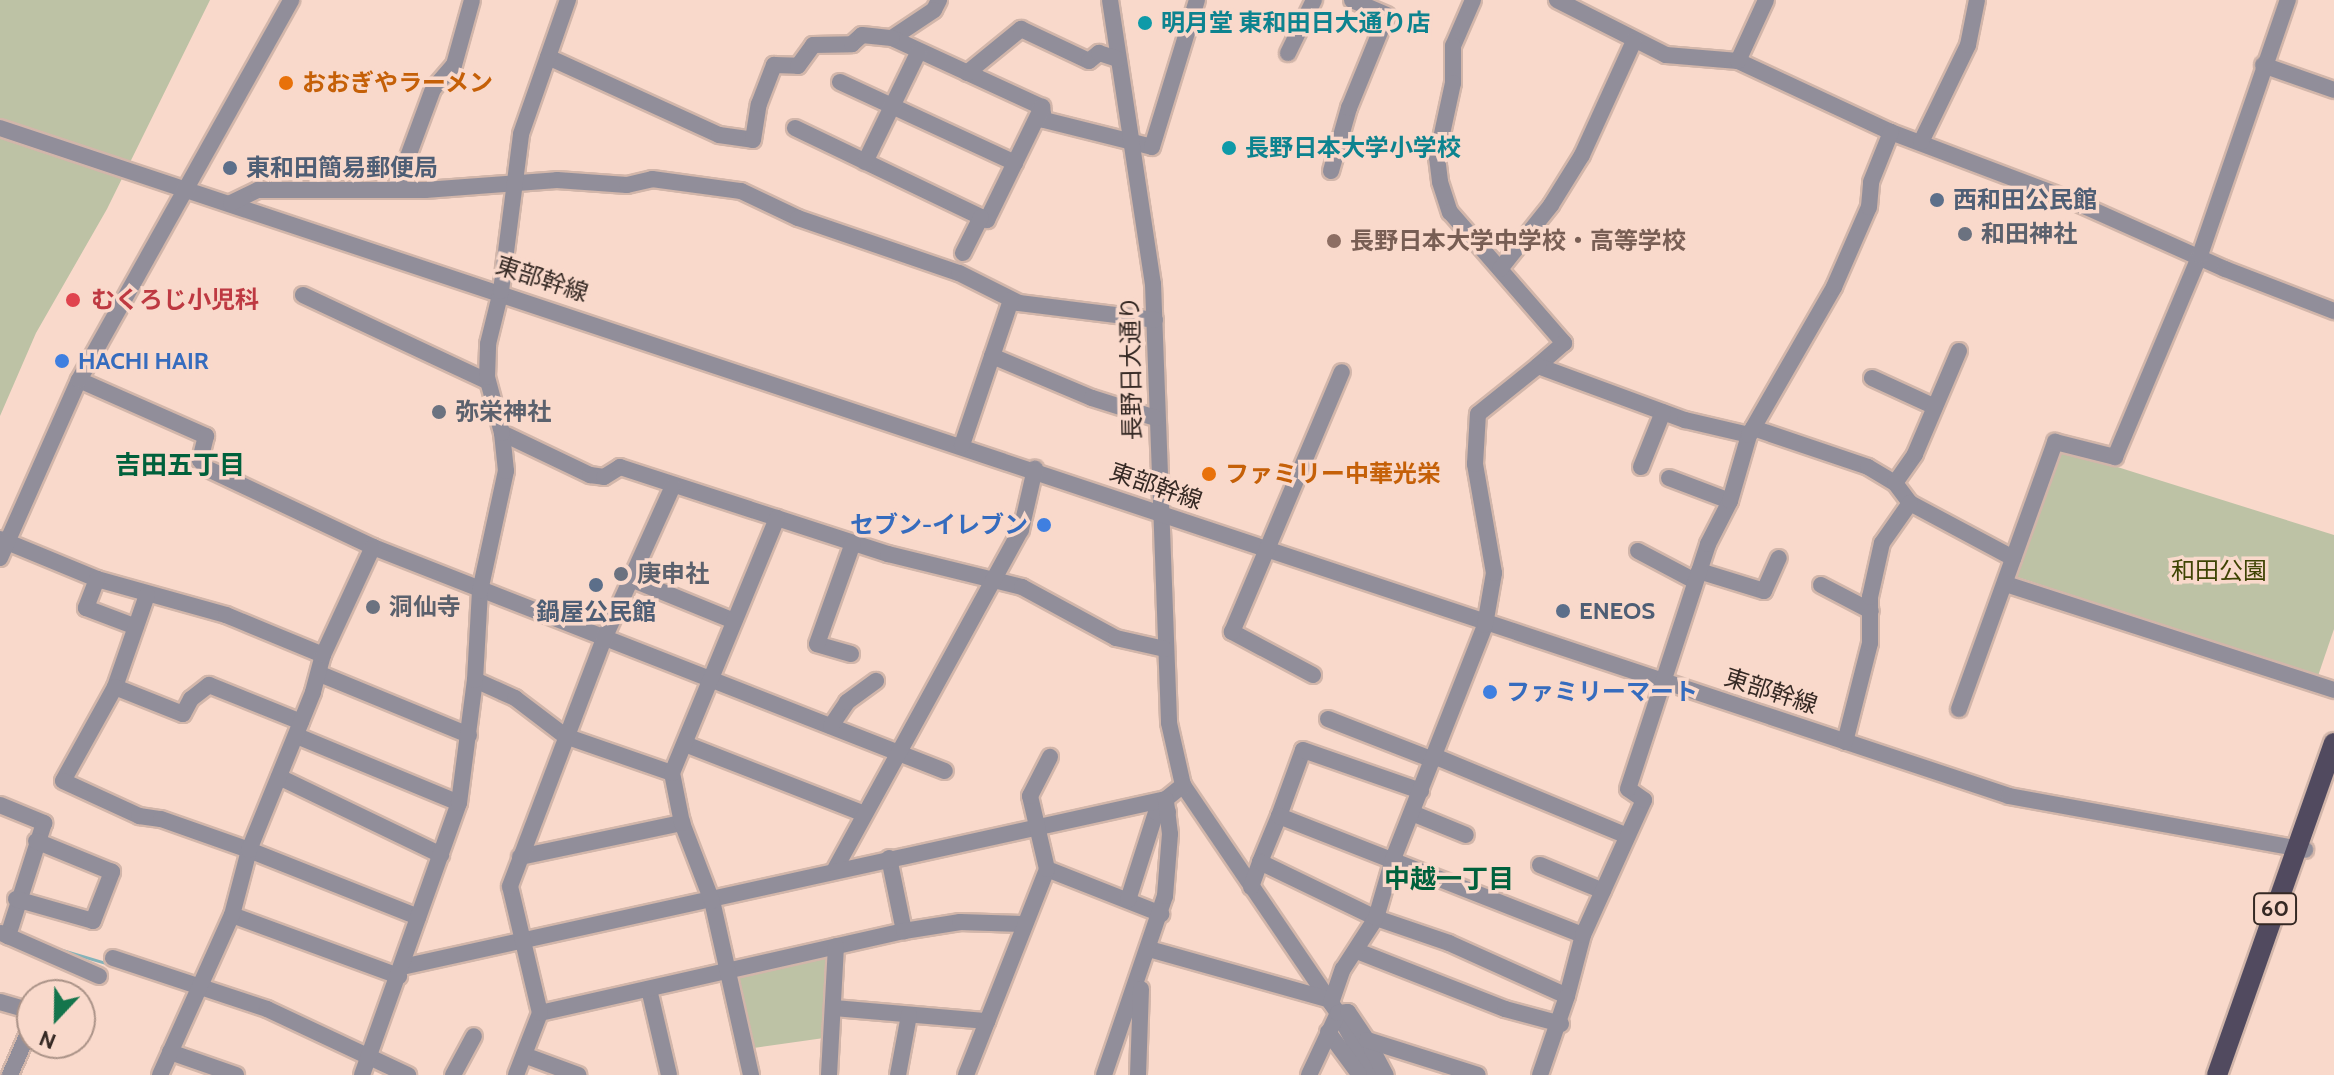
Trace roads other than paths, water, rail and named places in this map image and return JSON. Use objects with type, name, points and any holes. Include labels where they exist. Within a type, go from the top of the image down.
[{"type":"main road","name":"60","points":[[2228,1075],[2334,743]]},
{"type":"main road","name":"60","points":[[2217,1075],[2334,772]]},
{"type":"street","points":[[291,0],[79,380],[2,547],[147,595],[226,615],[323,655]]},
{"type":"street","points":[[396,189],[433,89],[454,65],[472,0]]},
{"type":"street","points":[[362,1075],[459,803],[475,680],[480,591],[504,489],[502,433],[487,381],[488,344],[501,291],[521,134],[568,0]]},
{"type":"street","points":[[892,38],[934,10],[939,0]]},
{"type":"street","name":"長野日大通り","points":[[1110,0],[1155,320],[1156,418],[1169,723],[1183,785]]},
{"type":"street","points":[[1042,107],[1044,120],[1131,145],[1152,147],[1197,0]]},
{"type":"street","points":[[1288,53],[1314,0]]},
{"type":"street","points":[[1331,171],[1349,108],[1390,8],[1352,0]]},
{"type":"street","points":[[1309,1075],[1328,1032],[1343,969],[1376,918],[1393,859],[1485,625],[1494,573],[1475,464],[1478,414],[1564,343],[1450,212],[1437,157],[1453,83],[1453,46],[1473,0]]},
{"type":"street","points":[[1557,0],[1666,55],[1738,61],[1891,132],[2334,311]]},
{"type":"street","points":[[1738,61],[1766,0]]},
{"type":"street","points":[[1921,142],[1968,45],[1977,0]]},
{"type":"street","points":[[1959,709],[2055,442],[2115,457],[2200,255],[2263,65],[2288,0]]},
{"type":"street","points":[[967,73],[1021,29],[1089,61],[1099,53],[1118,59]]},
{"type":"street","points":[[548,57],[719,135],[753,140],[759,104],[774,65],[798,66],[813,45],[852,44],[862,35],[892,38],[1042,107]]},
{"type":"street","points":[[1500,269],[1582,155],[1634,41]]},
{"type":"street","points":[[865,162],[919,51]]},
{"type":"street","points":[[2263,65],[2334,90]]},
{"type":"street","points":[[840,82],[1015,163]]},
{"type":"street","points":[[795,128],[987,220],[1042,107]]},
{"type":"street","name":"東部幹線","points":[[0,128],[1035,469],[1485,625],[2048,806],[2302,849]]},
{"type":"street","points":[[1540,1075],[1561,1024],[1583,935],[1644,800],[1628,789],[1697,576],[1730,501],[1751,432],[1834,287],[1869,207],[1871,182],[1891,132]]},
{"type":"street","points":[[231,203],[258,190],[396,189],[517,181],[627,185],[652,179],[741,191],[798,218],[959,273],[1011,300],[1155,320]]},
{"type":"street","points":[[963,253],[981,217]]},
{"type":"street","points":[[303,295],[487,381]]},
{"type":"street","points":[[962,445],[1011,300]]},
{"type":"street","points":[[1895,483],[1915,454],[1959,351]]},
{"type":"street","points":[[992,356],[1092,398],[1156,418]]},
{"type":"street","points":[[1538,366],[1730,434],[1751,432],[1868,467],[1895,483],[1910,503],[2013,558]]},
{"type":"street","points":[[1313,675],[1232,632],[1342,372]]},
{"type":"street","points":[[1872,378],[1935,407]]},
{"type":"street","points":[[79,380],[206,436],[200,460],[206,468],[373,547],[603,641],[945,771]]},
{"type":"street","points":[[1641,467],[1663,412]]},
{"type":"street","points":[[502,433],[590,475],[604,477],[620,467],[853,543],[1048,599],[1116,638],[1165,649]]},
{"type":"street","points":[[834,871],[862,813],[1021,530],[1035,469]]},
{"type":"street","points":[[1669,478],[1730,501]]},
{"type":"street","points":[[516,1075],[540,1013],[520,943],[510,886],[603,641],[673,486]]},
{"type":"street","points":[[1845,742],[1870,643],[1871,611],[1882,543],[1910,503]]},
{"type":"street","points":[[751,1075],[712,901],[682,823],[672,773],[777,518]]},
{"type":"street","points":[[851,654],[817,644],[853,543]]},
{"type":"street","points":[[160,1075],[232,915],[249,850],[320,674],[323,655],[373,547]]},
{"type":"street","points":[[1638,551],[1697,576],[1764,591],[1779,558]]},
{"type":"street","points":[[97,579],[86,608],[136,627]]},
{"type":"street","points":[[631,579],[734,621]]},
{"type":"street","points":[[2006,584],[2334,690]]},
{"type":"street","points":[[1821,585],[1871,611]]},
{"type":"street","points":[[147,595],[115,687],[63,781],[139,816],[161,819],[249,850],[418,917]]},
{"type":"street","points":[[320,674],[469,735]]},
{"type":"street","points":[[475,680],[515,698],[565,736],[672,773]]},
{"type":"street","points":[[831,726],[847,702],[876,681]]},
{"type":"street","points":[[115,687],[183,714],[191,699],[209,685],[459,803]]},
{"type":"street","points":[[1328,719],[1627,836]]},
{"type":"street","points":[[685,744],[862,813]]},
{"type":"street","points":[[1251,887],[1303,750],[1421,791]]},
{"type":"street","points":[[966,1075],[1022,924],[1047,869],[1030,796],[1050,757]]},
{"type":"street","points":[[279,777],[441,855]]},
{"type":"street","points":[[1128,900],[1156,812],[1167,805],[1183,785],[1332,1005],[1372,1075]]},
{"type":"street","points":[[0,805],[44,823],[4,934],[99,976]]},
{"type":"street","points":[[232,915],[400,971],[889,858],[1037,827],[1167,805]]},
{"type":"street","points":[[1104,1075],[1161,914],[1167,805]]},
{"type":"street","points":[[1412,813],[1466,835]]},
{"type":"street","points":[[1279,816],[1583,935]]},
{"type":"street","points":[[520,857],[682,823]]},
{"type":"street","points":[[16,899],[93,921],[112,872],[36,841]]},
{"type":"street","points":[[889,858],[904,931]]},
{"type":"street","points":[[1260,862],[1376,918],[1449,943],[1567,996]]},
{"type":"street","points":[[1540,865],[1603,891]]},
{"type":"street","points":[[1047,869],[1161,914]]},
{"type":"street","points":[[540,1013],[904,931],[960,922],[1022,924]]},
{"type":"street","points":[[829,1075],[836,946]]},
{"type":"street","points":[[1149,949],[1348,1012],[1386,1075]]},
{"type":"street","points":[[1357,951],[1505,1009],[1561,1024]]},
{"type":"street","points":[[113,958],[368,1053],[408,1075]]},
{"type":"street","points":[[1138,1075],[1141,987]]},
{"type":"street","points":[[649,989],[669,1075]]},
{"type":"street","points":[[834,1008],[987,1021]]},
{"type":"street","points":[[898,1075],[909,1015]]},
{"type":"street","points":[[1328,1032],[1360,1075]]},
{"type":"street","points":[[453,1075],[474,1036]]},
{"type":"street","points":[[1367,1040],[1454,1071],[1478,1075]]},
{"type":"street","points":[[170,1052],[236,1075]]},
{"type":"street","points":[[524,1055],[578,1075]]},
{"type":"street","points":[[0,1072],[8,1075]]},
{"type":"waterway","points":[[52,947],[109,964]]},
{"type":"place","name":"明月堂 東和田日大通り店","points":[[1145,23]]},
{"type":"place","name":"おおぎやラーメン","points":[[286,83]]},
{"type":"place","name":"長野日本大学小学校","points":[[1229,148]]},
{"type":"place","name":"東和田簡易郵便局","points":[[230,168]]},
{"type":"place","name":"西和田公民館","points":[[1937,200]]},
{"type":"place","name":"和田神社","points":[[1965,234]]},
{"type":"place","name":"長野日本大学中学校・高等学校","points":[[1334,241]]},
{"type":"place","name":"むくろじ小児科","points":[[73,300]]},
{"type":"place","name":"HACHI HAIR","points":[[62,361]]},
{"type":"place","name":"弥栄神社","points":[[439,412]]},
{"type":"place","name":"ファミリー中華光栄","points":[[1209,474]]},
{"type":"place","name":"セブン-イレブン","points":[[1044,525]]},
{"type":"place","name":"庚申社","points":[[621,574]]},
{"type":"place","name":"鍋屋公民館","points":[[596,585]]},
{"type":"place","name":"洞仙寺","points":[[373,607]]},
{"type":"place","name":"ENEOS","points":[[1563,611]]},
{"type":"place","name":"ファミリーマート","points":[[1490,692]]},
{"type":"district","name":"吉田五丁目","points":[[180,466]]},
{"type":"district","name":"中越一丁目","points":[[1449,880]]},
{"type":"park label","name":"和田公園","points":[[2219,571]]}]
